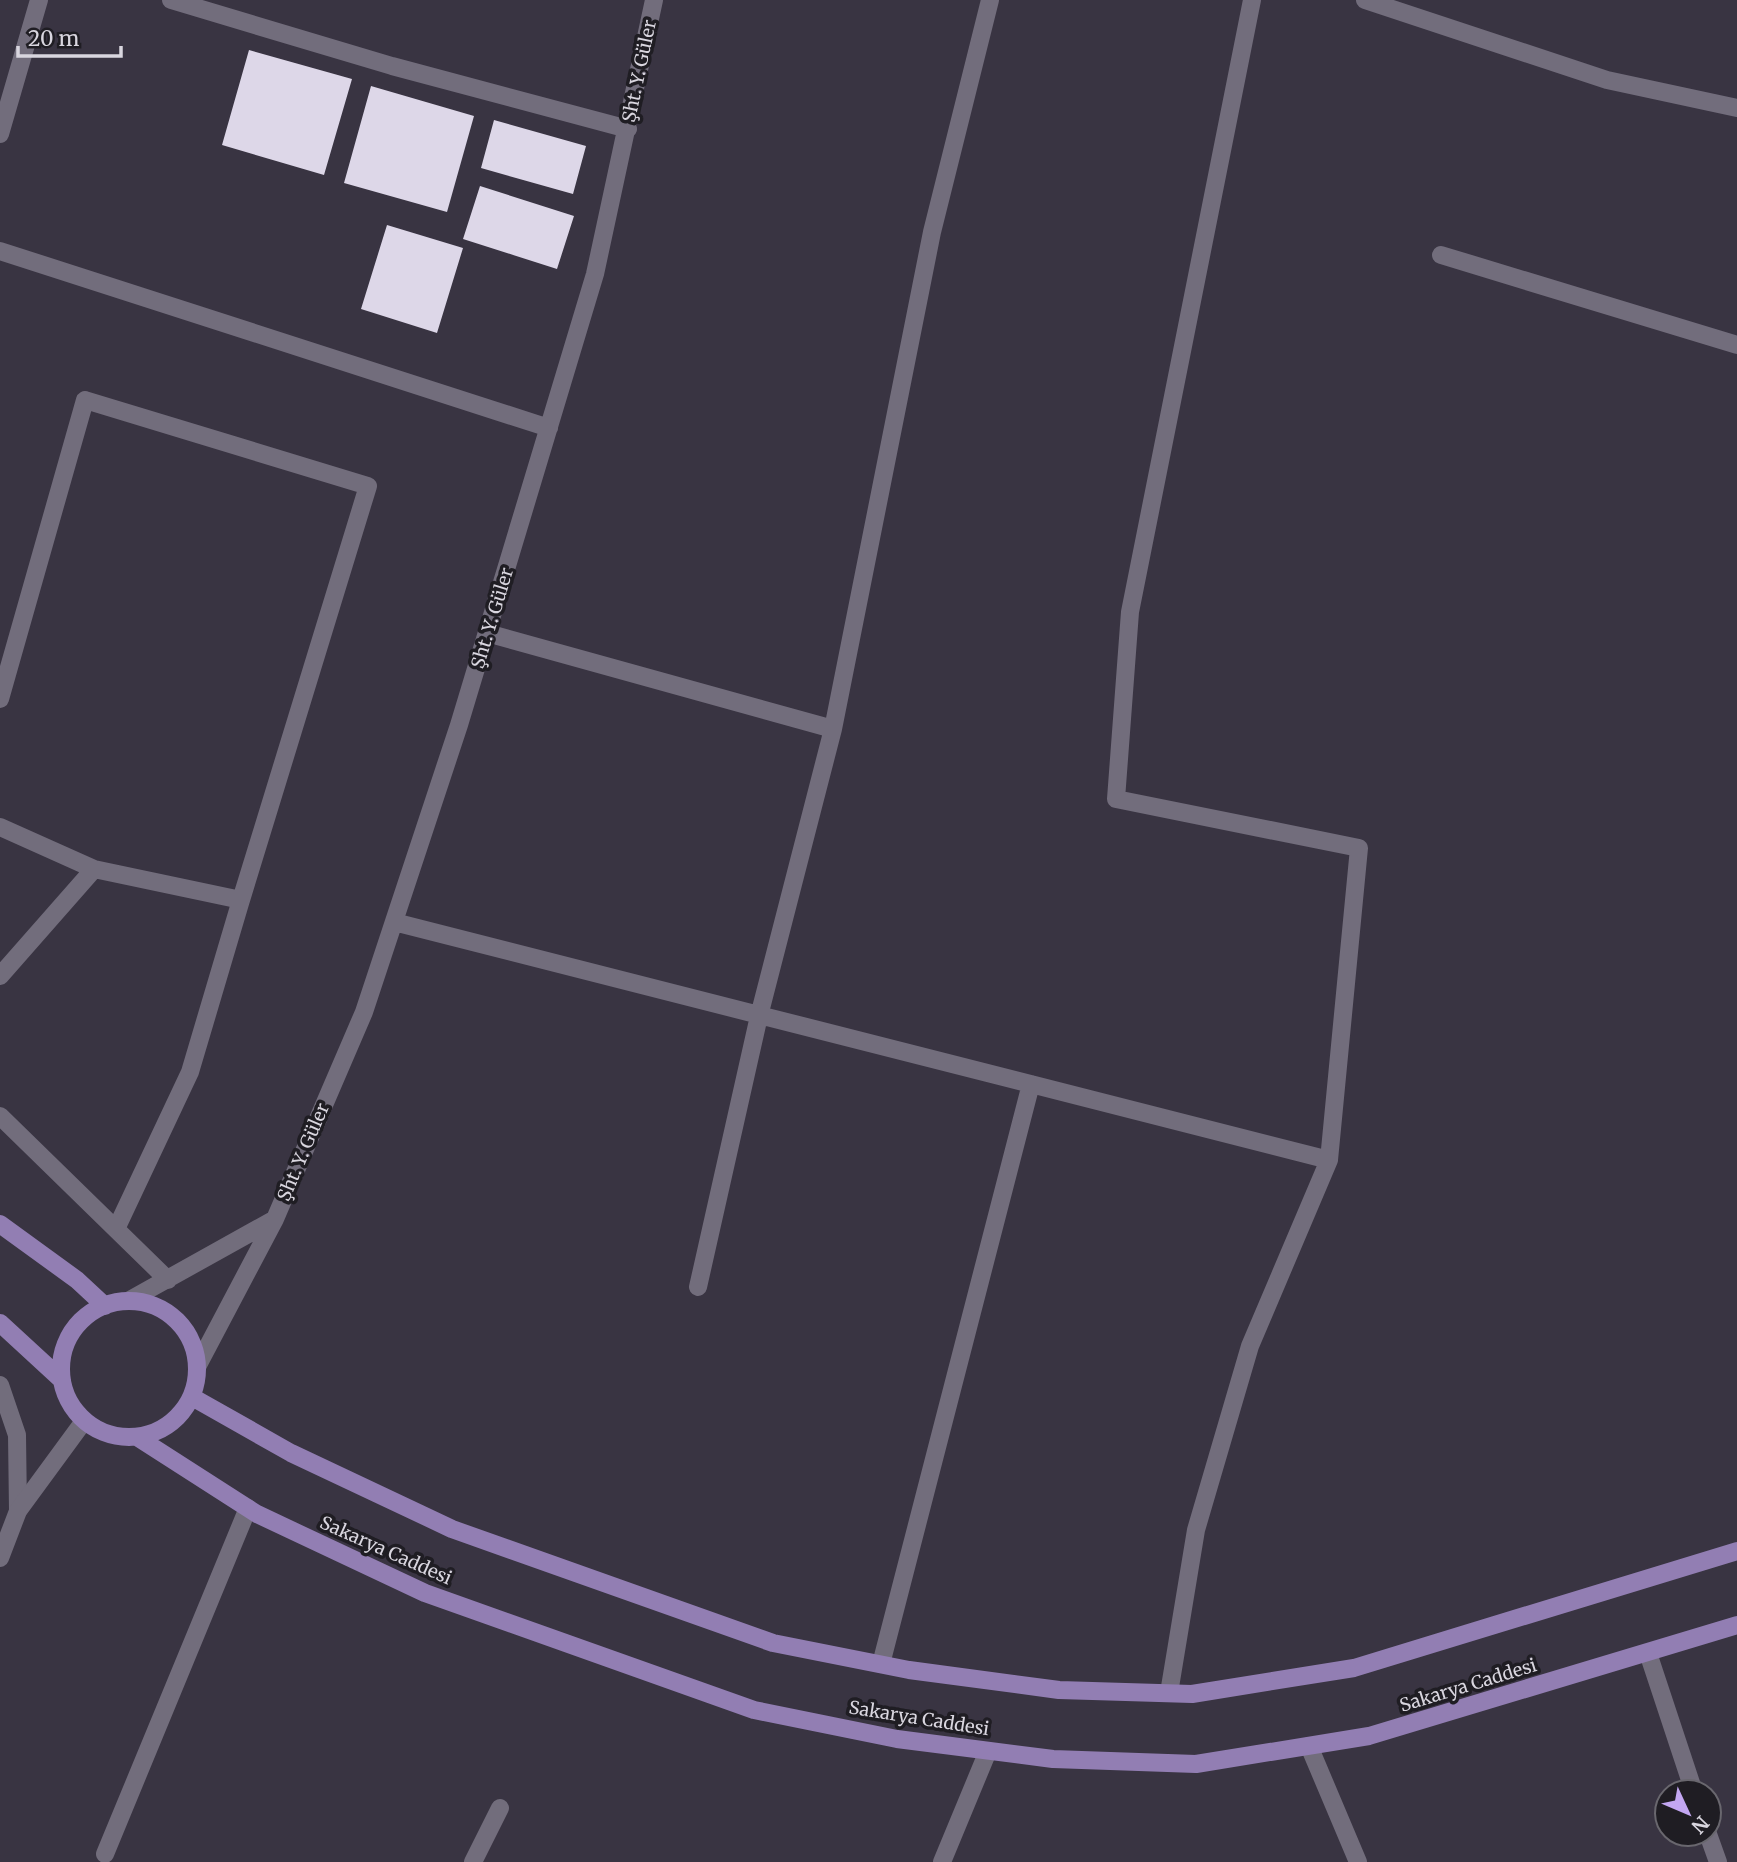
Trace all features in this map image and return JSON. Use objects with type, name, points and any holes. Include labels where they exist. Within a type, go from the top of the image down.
[{"type":"main road","points":[[0,1224],[77,1280],[105,1306]]},
{"type":"main road","points":[[128,1301],[160,1308],[179,1322],[192,1342],[198,1365],[192,1396],[179,1417],[160,1431],[137,1437],[113,1436],[84,1421],[69,1402],[62,1380],[62,1359],[70,1336],[84,1318],[105,1306],[128,1301]]},
{"type":"main road","points":[[0,1323],[62,1380]]},
{"type":"main road","points":[[192,1396],[291,1453],[452,1529],[773,1643],[881,1664],[1059,1690],[1192,1694],[1354,1668],[1737,1551]]},
{"type":"main road","name":"Sakarya Caddesi","points":[[137,1437],[248,1508],[425,1593],[754,1710],[897,1739],[1053,1759],[1196,1764],[1369,1736],[1737,1625]]},
{"type":"street","points":[[0,134],[39,0]]},
{"type":"street","points":[[171,0],[392,66],[628,129]]},
{"type":"street","name":"Şht. Y. Güler","points":[[198,1365],[275,1219],[364,1012],[487,634],[595,274],[654,0]]},
{"type":"street","points":[[698,1287],[759,1016],[833,729],[932,232],[990,0]]},
{"type":"street","points":[[1169,1693],[1196,1530],[1250,1346],[1329,1160],[1359,848],[1116,799],[1130,612],[1252,0]]},
{"type":"street","points":[[1365,0],[1607,80],[1737,108]]},
{"type":"street","points":[[0,251],[549,428]]},
{"type":"street","points":[[1441,255],[1737,345]]},
{"type":"street","points":[[0,699],[85,400],[368,486],[190,1072],[117,1227]]},
{"type":"street","points":[[487,634],[833,729]]},
{"type":"street","points":[[0,827],[94,869],[241,900]]},
{"type":"street","points":[[0,976],[94,869]]},
{"type":"street","points":[[394,922],[1329,1160]]},
{"type":"street","points":[[881,1664],[1031,1084]]},
{"type":"street","points":[[0,1116],[117,1227],[168,1280]]},
{"type":"street","points":[[128,1301],[275,1219]]},
{"type":"street","points":[[0,1385],[17,1435],[19,1511]]},
{"type":"street","points":[[0,1558],[19,1511],[84,1421]]},
{"type":"street","points":[[105,1854],[248,1508]]},
{"type":"street","points":[[1647,1653],[1689,1778]]},
{"type":"street","points":[[1309,1746],[1357,1862]]},
{"type":"street","points":[[942,1862],[988,1751]]},
{"type":"street","points":[[473,1862],[500,1808]]},
{"type":"building","points":[[249,50],[352,79],[324,175],[222,145]]},
{"type":"building","points":[[371,86],[474,116],[447,212],[344,183]]},
{"type":"building","points":[[494,120],[586,146],[573,194],[481,168]]},
{"type":"building","points":[[480,186],[574,216],[557,269],[463,239]]},
{"type":"building","points":[[387,225],[463,248],[437,333],[361,309]]}]
